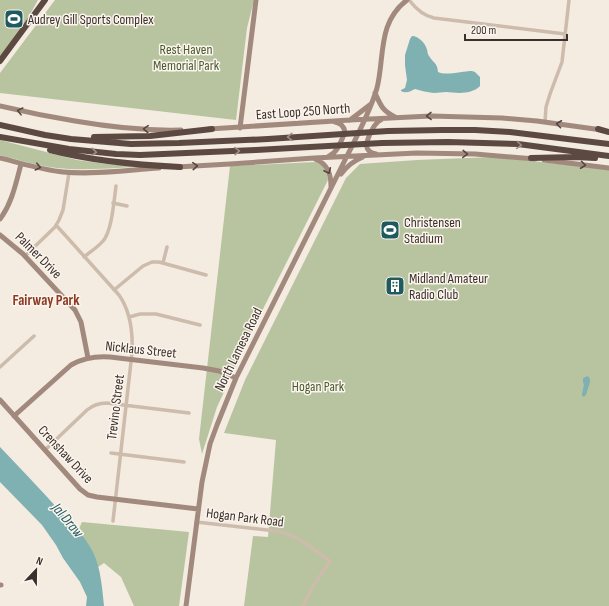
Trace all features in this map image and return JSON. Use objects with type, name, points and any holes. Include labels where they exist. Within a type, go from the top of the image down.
[{"type":"highway","points":[[0,61],[45,0]]},
{"type":"highway","points":[[0,125],[19,130],[71,139],[131,144],[268,139],[388,131],[475,130],[510,132],[609,144]]},
{"type":"highway","points":[[19,130],[112,138],[167,135],[212,129]]},
{"type":"highway","points":[[598,129],[609,131]]},
{"type":"highway","points":[[0,137],[74,150],[140,155],[382,143],[448,142],[521,145],[609,156]]},
{"type":"highway","points":[[10,139],[61,153],[96,160],[180,167]]},
{"type":"highway","points":[[531,158],[576,157],[609,160]]},
{"type":"main road","points":[[240,128],[256,0]]},
{"type":"main road","name":"North Lamesa Road","points":[[186,606],[196,522],[210,444],[236,378],[331,190],[365,119],[379,78],[386,29],[393,16],[408,0]]},
{"type":"main road","points":[[375,93],[382,108],[396,118]]},
{"type":"main road","points":[[350,120],[371,103]]},
{"type":"main road","name":"East Loop 250 North","points":[[0,106],[42,116],[113,127],[162,130],[240,128],[431,116],[475,117],[545,122],[598,129]]},
{"type":"main road","points":[[389,118],[377,122],[374,125],[366,147],[370,152],[376,154],[445,153],[493,155],[531,158],[609,168]]},
{"type":"main road","points":[[314,158],[329,156],[336,151],[345,132],[342,125],[333,122]]},
{"type":"main road","points":[[0,158],[44,169],[69,173],[92,173],[385,154]]},
{"type":"main road","points":[[331,190],[352,162],[372,155]]},
{"type":"main road","points":[[314,158],[322,162],[329,170],[331,190]]},
{"type":"main road","points":[[0,219],[9,205],[21,164]]},
{"type":"main road","name":"Palmer Drive","points":[[0,235],[25,256],[77,313],[81,322],[88,358]]},
{"type":"main road","name":"Nicklaus Street","points":[[14,416],[71,365],[88,358],[103,357],[203,368],[220,371],[236,378]]},
{"type":"main road","name":"Crenshaw Drive","points":[[0,400],[84,492],[95,497],[198,509]]},
{"type":"street","points":[[408,0],[426,16],[434,18],[565,34]]},
{"type":"street","points":[[545,122],[546,107],[562,62],[569,0]]},
{"type":"street","points":[[25,256],[56,225],[59,220],[62,212],[69,173]]},
{"type":"street","points":[[84,257],[106,237],[109,229],[116,186]]},
{"type":"street","points":[[113,203],[127,206]]},
{"type":"street","name":"Trevino Street","points":[[56,225],[123,301],[129,317],[132,341],[132,360],[112,521]]},
{"type":"street","points":[[163,263],[167,247]]},
{"type":"street","points":[[114,290],[143,266],[152,262],[163,263],[206,275]]},
{"type":"street","points":[[129,317],[140,314],[156,314],[200,325]]},
{"type":"street","points":[[0,367],[34,336]]},
{"type":"street","points":[[45,450],[91,407],[99,404],[103,403],[189,413]]},
{"type":"street","points":[[111,453],[184,462]]},
{"type":"street","name":"Hogan Park Road","points":[[196,522],[286,533],[294,536],[330,562],[313,586],[303,606]]},
{"type":"green space","name":"Audrey Gill Sports Complex","points":[[0,0],[38,0],[17,38],[0,60]]},
{"type":"green space","name":"Rest Haven Memorial Park","points":[[55,0],[254,0],[247,28],[236,120],[0,93],[0,73]]},
{"type":"green space","points":[[0,140],[77,160],[135,167],[76,169],[57,168],[28,163],[0,155]]},
{"type":"green space","name":"Hogan Park","points":[[493,157],[609,170],[609,606],[244,606],[253,536],[268,537],[276,440],[224,433],[245,380],[346,178],[360,164]]},
{"type":"green space","points":[[316,162],[325,169],[328,180],[228,379],[217,407],[202,454],[199,439],[230,166]]},
{"type":"green space","points":[[82,522],[189,532],[179,606],[134,606],[121,577],[104,563],[98,567],[90,548],[78,531]]},
{"type":"water","points":[[412,36],[419,38],[424,43],[427,48],[428,55],[436,65],[438,72],[445,74],[475,72],[480,77],[480,86],[472,91],[464,93],[434,93],[415,89],[407,92],[401,91],[405,88],[407,80],[405,55]]},
{"type":"water","points":[[588,376],[590,382],[586,395],[583,397],[583,378]]},
{"type":"water","name":"Jal Draw","points":[[0,447],[73,525],[90,546],[96,558],[102,585],[104,606],[86,606],[87,597],[80,582],[63,558],[56,545],[42,525],[0,482]]},
{"type":"place","name":"Audrey Gill Sports Complex","points":[[14,19]]},
{"type":"place","name":"Christensen Stadium","points":[[390,230]]},
{"type":"place","name":"Midland Amateur Radio Club","points":[[395,286]]},
{"type":"district","name":"Fairway Park","points":[[46,300]]}]
